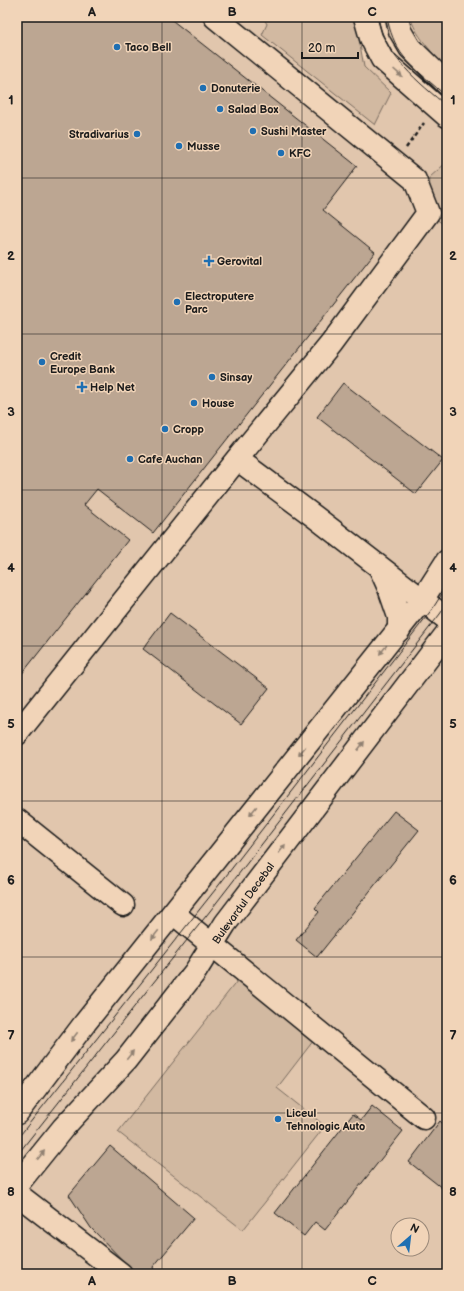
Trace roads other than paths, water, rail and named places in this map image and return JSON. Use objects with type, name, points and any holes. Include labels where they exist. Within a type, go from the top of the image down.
[{"type":"main road","points":[[17,734],[237,459],[332,344],[428,213],[415,180],[215,17]]},
{"type":"main road","points":[[365,17],[371,38],[382,59],[441,112]]},
{"type":"main road","points":[[397,17],[400,31],[410,48],[447,84]]},
{"type":"main road","points":[[237,459],[447,619]]},
{"type":"main road","points":[[17,1114],[85,1023],[399,630],[422,600],[447,561]]},
{"type":"main road","points":[[379,567],[389,588],[399,617],[399,630]]},
{"type":"main road","name":"Bulevardul Decebal","points":[[17,1185],[63,1128],[126,1060],[195,972],[225,924],[447,633]]},
{"type":"main road","points":[[17,820],[123,905]]},
{"type":"main road","points":[[173,913],[424,1118]]},
{"type":"main road","points":[[17,1194],[121,1274]]},
{"type":"tram line","points":[[378,17],[381,30],[394,55],[414,78],[447,106]]},
{"type":"tram line","points":[[387,17],[393,38],[404,57],[447,97]]},
{"type":"tram line","points":[[17,1139],[219,885],[433,608],[447,586]]},
{"type":"tram line","points":[[17,1155],[210,911],[447,604]]},
{"type":"place","name":"Taco Bell","points":[[117,47]]},
{"type":"place","name":"Donuterie","points":[[203,88]]},
{"type":"place","name":"Salad Box","points":[[220,109]]},
{"type":"place","name":"Sushi Master","points":[[253,131]]},
{"type":"place","name":"Stradivarius","points":[[137,134]]},
{"type":"place","name":"Musse","points":[[179,146]]},
{"type":"place","name":"KFC","points":[[281,153]]},
{"type":"place","name":"Gerovital","points":[[209,261]]},
{"type":"place","name":"Electroputere Parc","points":[[177,302]]},
{"type":"place","name":"Credit Europe Bank","points":[[42,362]]},
{"type":"place","name":"Sinsay","points":[[212,377]]},
{"type":"place","name":"Help Net","points":[[82,387]]},
{"type":"place","name":"House","points":[[194,403]]},
{"type":"place","name":"Cropp","points":[[165,429]]},
{"type":"place","name":"Cafe Auchan","points":[[130,459]]},
{"type":"place","name":"Liceul Tehnologic Auto","points":[[278,1119]]}]
